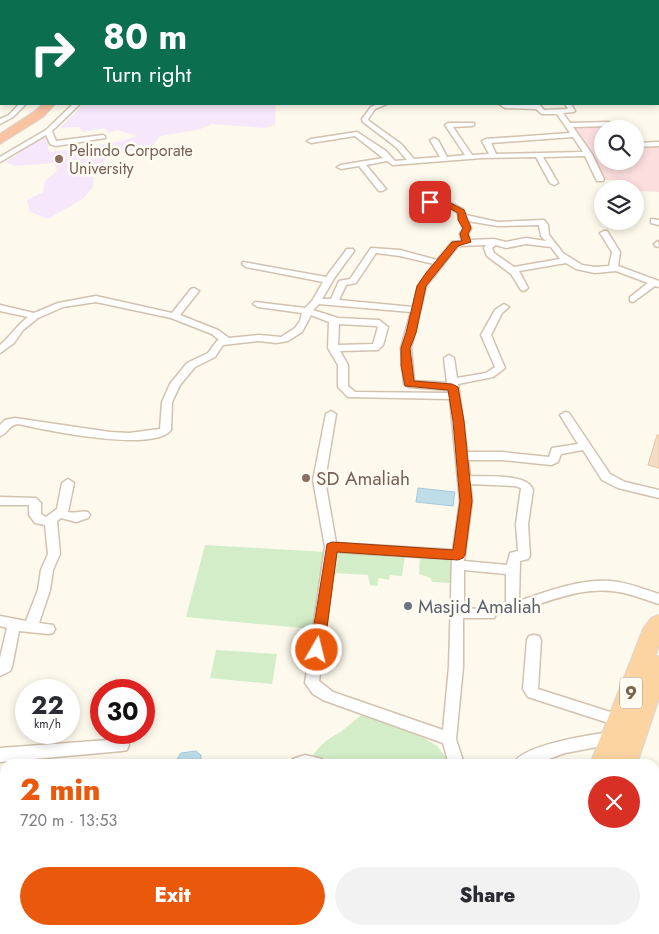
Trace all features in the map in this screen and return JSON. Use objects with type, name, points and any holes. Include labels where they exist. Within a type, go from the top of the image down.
[{"type":"highway","points":[[0,140],[29,121],[48,105]]},
{"type":"highway","name":"9","points":[[604,759],[617,730],[654,629],[659,624]]},
{"type":"highway","name":"9","points":[[626,759],[659,666]]},
{"type":"street","points":[[0,122],[11,116],[22,105]]},
{"type":"street","points":[[0,160],[48,131],[75,105]]},
{"type":"street","points":[[381,105],[373,108],[365,119],[366,122],[404,150],[410,157],[411,162]]},
{"type":"street","points":[[504,105],[537,106],[544,112],[572,111],[569,105]]},
{"type":"street","points":[[559,112],[588,154],[600,179]]},
{"type":"street","points":[[0,116],[11,116]]},
{"type":"street","points":[[470,157],[448,125],[472,124]]},
{"type":"street","points":[[568,125],[594,124]]},
{"type":"street","points":[[48,131],[53,142],[56,144],[103,137]]},
{"type":"street","points":[[311,141],[356,134],[392,163],[470,157],[588,154]]},
{"type":"street","points":[[494,156],[486,141],[574,135]]},
{"type":"street","points":[[434,140],[445,160]]},
{"type":"street","points":[[644,145],[659,144]]},
{"type":"street","points":[[538,154],[554,183]]},
{"type":"street","points":[[341,167],[388,159]]},
{"type":"street","points":[[361,164],[382,189]]},
{"type":"street","points":[[434,213],[429,201],[437,198],[460,211],[467,228],[464,234],[467,242]]},
{"type":"street","points":[[462,217],[479,222],[508,224],[541,222],[544,225],[545,236],[554,244],[558,253],[566,260],[587,270],[613,267],[656,284]]},
{"type":"street","points":[[604,233],[616,252],[613,267]]},
{"type":"street","points":[[453,388],[409,384],[406,348],[422,286],[429,274],[455,244],[494,242],[507,244],[526,241],[554,244]]},
{"type":"street","points":[[494,242],[488,248],[490,254],[497,261],[513,270],[524,288]]},
{"type":"street","points":[[334,302],[342,282],[352,281],[375,250],[400,253],[440,263]]},
{"type":"street","points":[[0,433],[5,424],[11,421],[91,434],[136,435],[163,432],[166,430],[167,402],[175,384],[191,365],[212,354],[218,344],[260,338],[278,340],[301,327],[307,317],[307,311],[350,251]]},
{"type":"street","points":[[513,270],[566,260]]},
{"type":"street","points":[[246,264],[328,280]]},
{"type":"street","points":[[633,299],[656,284]]},
{"type":"street","points":[[174,316],[194,290]]},
{"type":"street","points":[[0,350],[11,341],[19,328],[35,316],[66,303],[96,299],[174,316],[215,332],[227,342]]},
{"type":"street","points":[[316,301],[417,310]]},
{"type":"street","points":[[258,304],[307,311],[335,321],[379,323],[383,327],[378,345],[375,348],[333,348]]},
{"type":"street","points":[[335,321],[333,348],[342,364],[342,384],[348,393],[357,396],[453,388],[489,375],[500,368],[486,335],[498,312],[504,306]]},
{"type":"street","points":[[0,308],[35,316]]},
{"type":"street","points":[[449,358],[459,421],[466,501],[459,560],[456,667],[449,739],[455,759]]},
{"type":"street","points":[[331,414],[319,480],[332,547],[312,680],[313,686],[328,696],[449,739]]},
{"type":"street","points":[[565,415],[606,477],[622,485],[659,494]]},
{"type":"street","points":[[461,456],[502,456],[550,462],[554,459],[556,451],[586,446]]},
{"type":"street","points":[[465,480],[517,482],[526,486],[522,524],[524,556],[514,556],[512,570],[513,608],[554,595],[603,586],[622,588],[659,599]]},
{"type":"street","points":[[31,627],[44,590],[47,570],[54,554],[56,517],[66,504],[68,484]]},
{"type":"street","points":[[0,501],[32,501],[35,503],[34,512],[43,521],[56,517],[76,518],[84,515]]},
{"type":"street","points":[[332,547],[459,560],[512,570]]},
{"type":"street","points":[[457,613],[488,614]]},
{"type":"street","points":[[0,621],[14,625],[48,629]]},
{"type":"street","points":[[0,670],[5,667],[14,625]]},
{"type":"street","points":[[534,640],[530,689],[533,693],[617,730]]},
{"type":"street","points":[[531,759],[548,751],[617,730]]},
{"type":"street","points":[[0,755],[122,745]]},
{"type":"shaded area","name":"Pelindo Corporate University","points":[[83,105],[276,105],[275,125],[265,128],[212,124],[198,130],[160,136],[153,145],[110,156],[94,170],[93,187],[83,199],[48,219],[30,212],[27,200],[43,192],[45,181],[57,171],[54,163],[15,166],[6,162],[48,133],[48,150],[51,152],[117,142],[137,136],[117,130],[108,133],[104,128],[83,132],[79,127],[60,128]]},
{"type":"shaded area","points":[[594,125],[594,158],[589,149],[570,127]]},
{"type":"shaded area","points":[[659,145],[659,192],[644,191],[644,180],[606,180],[601,170],[644,170],[644,146]]},
{"type":"green space","points":[[205,545],[326,552],[316,623],[312,629],[186,617]]},
{"type":"green space","points":[[340,551],[405,555],[402,576],[390,575],[389,580],[379,578],[377,586],[370,585],[368,575],[334,573],[336,556]]},
{"type":"green space","points":[[420,556],[447,557],[453,561],[451,583],[432,582],[431,578],[419,574]]},
{"type":"green space","points":[[216,650],[277,654],[272,684],[210,678]]},
{"type":"green space","points":[[363,714],[419,735],[437,746],[447,759],[311,758],[322,744],[344,730]]},
{"type":"water","points":[[418,488],[455,492],[453,506],[416,502]]},
{"type":"water","points":[[196,751],[201,755],[201,759],[177,759],[181,753]]},
{"type":"building","points":[[657,435],[659,435],[659,468],[648,465]]},
{"type":"place","name":"Pelindo Corporate University","points":[[59,159]]},
{"type":"place","name":"SD Amaliah","points":[[306,478]]},
{"type":"place","name":"Masjid Amaliah","points":[[408,606]]},
{"type":"route","points":[[317,650],[332,547],[458,555],[466,501],[459,421],[452,387],[409,384],[406,366],[407,342],[411,333],[422,286],[429,274],[455,244],[467,242],[464,234],[467,228],[462,220],[462,212],[437,198],[430,200],[430,202]]}]
